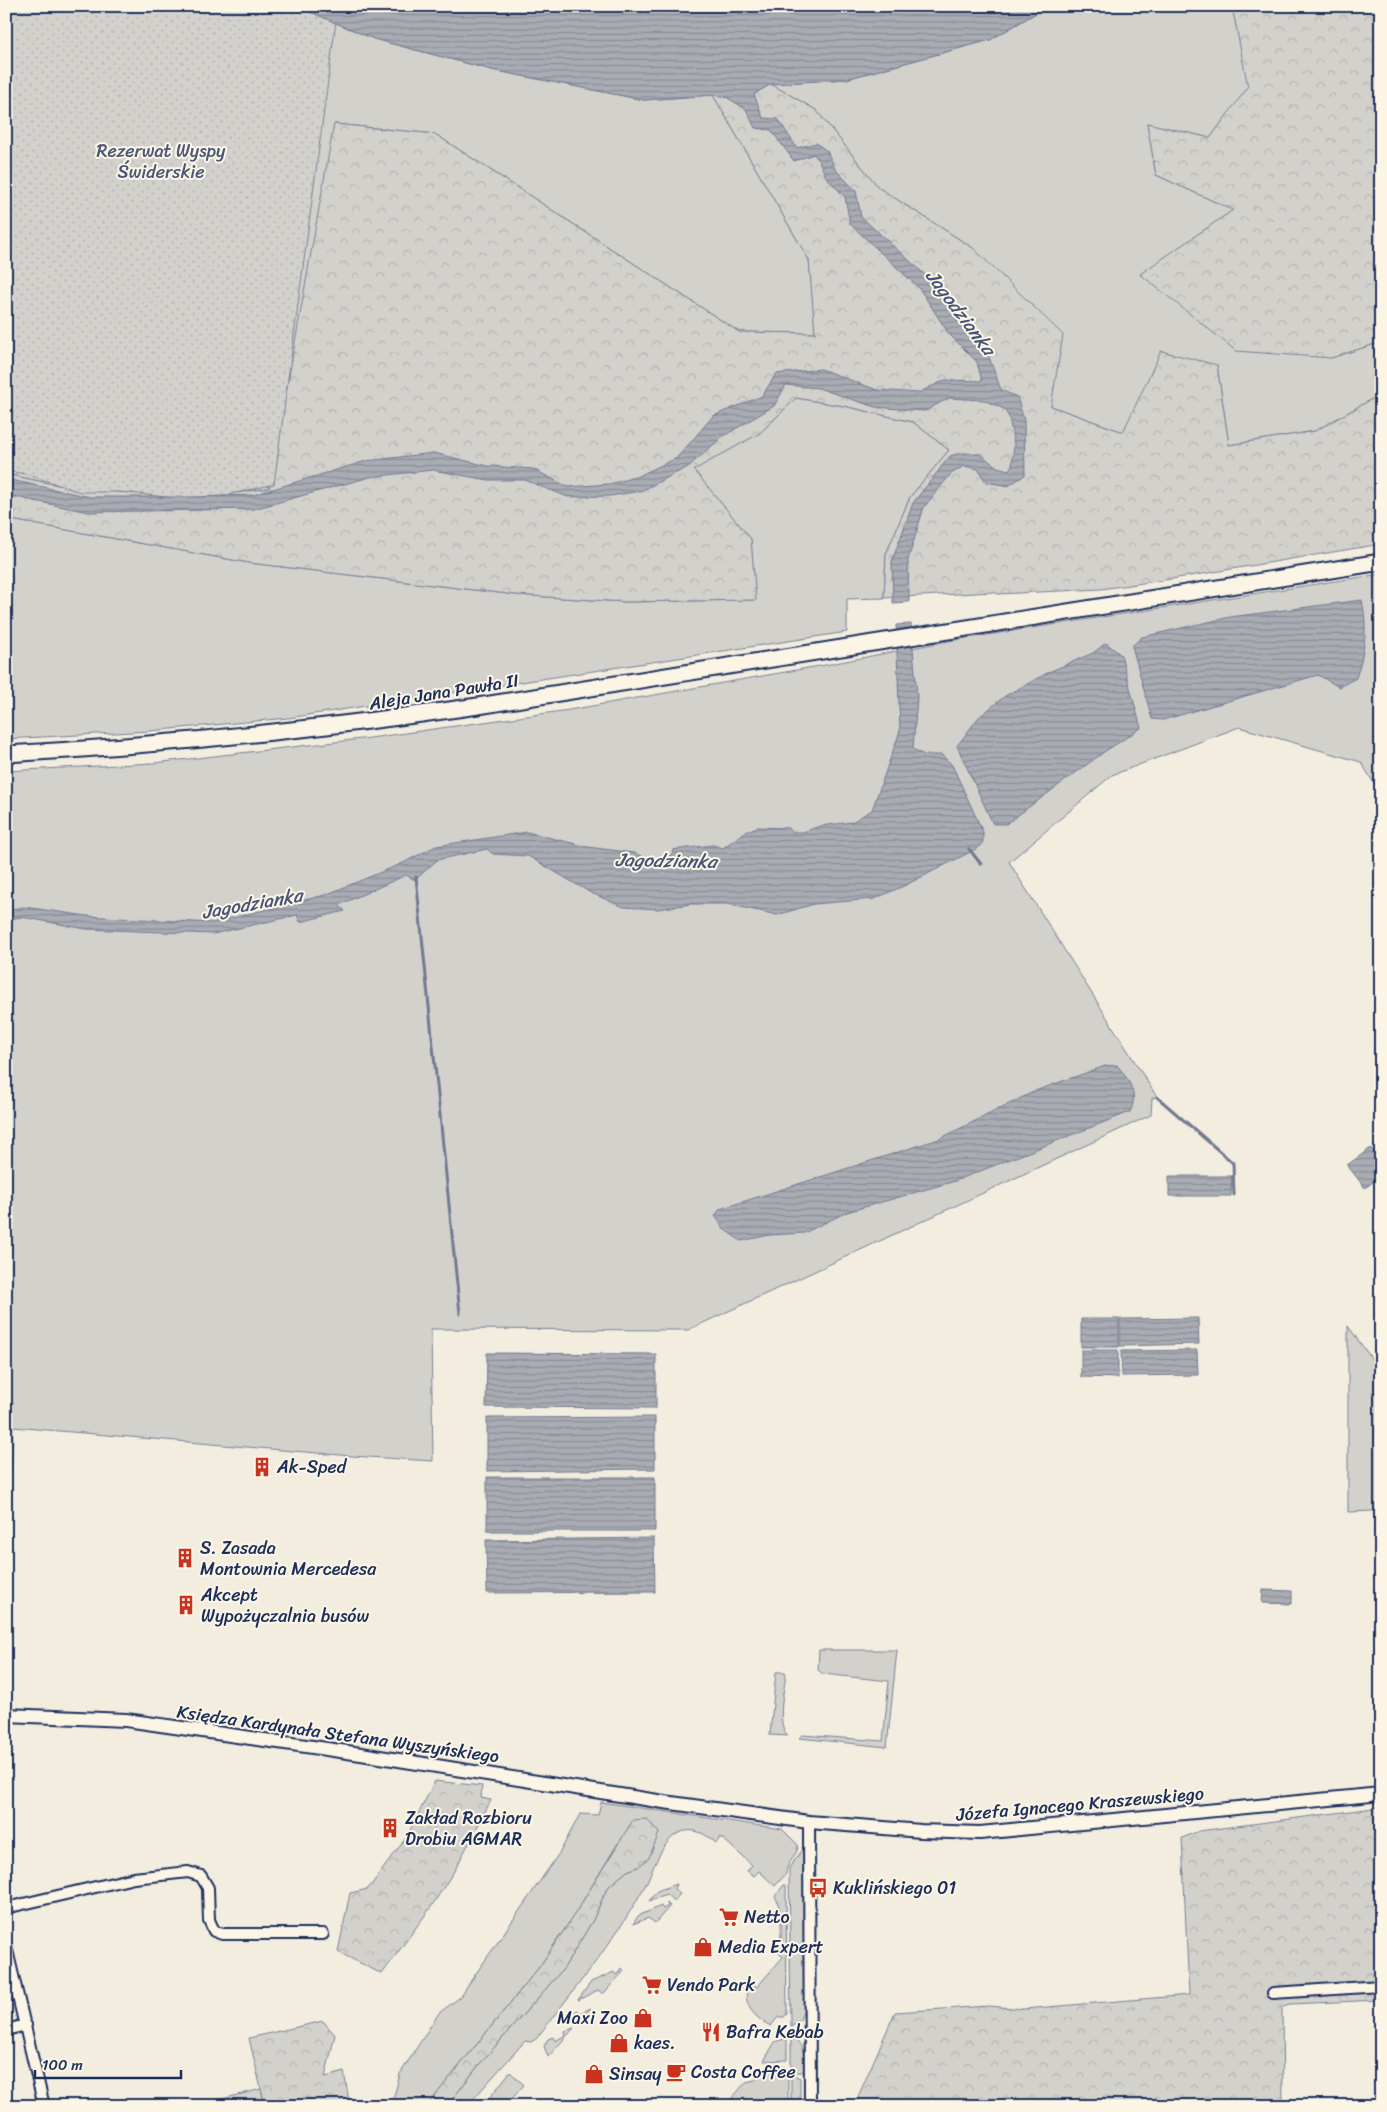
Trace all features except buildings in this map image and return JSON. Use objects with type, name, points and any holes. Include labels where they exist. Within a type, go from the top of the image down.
[{"type":"main road","name":"Aleja Jana Pawła II","points":[[6,754],[144,745],[354,724],[1381,562]]},
{"type":"street","name":"Księdza Kardynała Stefana Wyszyńskiego","points":[[6,1715],[126,1720],[361,1754],[664,1802]]},
{"type":"street","name":"Józefa Ignacego Kraszewskiego","points":[[664,1802],[809,1822],[921,1832],[980,1833],[1381,1794]]},
{"type":"street","points":[[809,1822],[810,2106]]},
{"type":"street","points":[[6,1908],[134,1878],[188,1872],[201,1876],[208,1888],[209,1920],[214,1931],[222,1934],[323,1934]]},
{"type":"street","points":[[6,1946],[44,2106]]},
{"type":"street","points":[[1274,1993],[1381,1986]]},
{"type":"street","points":[[6,2030],[26,2025]]},
{"type":"green space","name":"Rezerwat Wyspy Świderskie","points":[[6,6],[296,6],[374,39],[492,70],[644,100],[713,95],[809,260],[816,333],[739,332],[435,134],[335,124],[269,488],[204,498],[77,489],[6,474]]},
{"type":"green space","name":"Rezerwat Wyspy Świderskie","points":[[6,6],[338,6],[274,484],[223,496],[194,500],[119,492],[80,492],[26,474],[6,471]]},
{"type":"green space","points":[[1048,6],[1232,6],[1249,87],[1210,138],[1147,123],[1156,175],[1233,210],[1140,275],[1331,358],[1381,342],[1381,394],[1315,431],[1229,445],[1217,365],[1123,432],[1051,406],[973,248],[879,188],[816,110],[771,84],[846,79],[990,40]]},
{"type":"green space","points":[[1232,6],[1381,6],[1381,342],[1331,358],[1236,351],[1140,274],[1233,210],[1156,175],[1147,123],[1210,138],[1248,87]]},
{"type":"green space","points":[[771,84],[816,110],[879,188],[973,248],[1063,335],[1051,406],[1123,432],[1161,351],[1217,365],[1229,445],[1315,431],[1381,394],[1381,544],[1101,589],[884,598],[886,554],[910,497],[949,450],[913,422],[844,406],[796,398],[760,433],[694,470],[751,539],[756,600],[624,602],[516,595],[249,563],[6,519],[6,474],[77,489],[204,498],[269,488],[334,124],[435,134],[739,332],[815,333],[809,260],[713,95],[726,97],[754,94]]},
{"type":"green space","points":[[796,398],[844,406],[913,422],[949,450],[910,497],[886,554],[884,598],[847,599],[847,632],[288,718],[150,731],[6,739],[6,519],[249,563],[516,595],[624,602],[755,600],[751,539],[693,470],[760,433]]},
{"type":"green space","points":[[1381,574],[1381,795],[1361,762],[1239,727],[1112,775],[1009,862],[1157,1097],[1152,1098],[1151,1115],[688,1330],[431,1329],[433,1461],[352,1456],[13,1427],[6,1594],[6,771],[154,763],[370,738],[569,710],[825,665],[948,641]]},
{"type":"green space","points":[[1348,1326],[1381,1372],[1381,1507],[1374,1511],[1348,1512]]},
{"type":"green space","points":[[819,1650],[897,1650],[887,1747],[799,1738],[802,1735],[883,1741],[889,1681],[823,1674],[818,1670]]},
{"type":"green space","points":[[776,1672],[785,1672],[786,1674],[781,1714],[787,1736],[770,1735]]},
{"type":"green space","points":[[435,1781],[482,1786],[481,1798],[491,1800],[456,1868],[431,1907],[382,1974],[338,1952],[350,1893],[368,1889],[406,1838]]},
{"type":"green space","points":[[601,1802],[782,1829],[798,1845],[786,1874],[775,1886],[759,1871],[754,1876],[747,1871],[752,1865],[721,1837],[716,1843],[697,1831],[686,1831],[675,1835],[662,1851],[646,1884],[622,1924],[536,2039],[531,2042],[525,2041],[467,2106],[447,2106],[478,2066],[564,1968],[593,1920],[607,1888],[627,1871],[638,1867],[618,1843],[540,1966],[427,2106],[388,2106],[394,2096],[400,2074],[439,2013],[459,1998],[560,1852],[580,1814],[598,1815]]},
{"type":"green space","points":[[1381,1807],[1381,2000],[1290,2004],[1282,2007],[1283,2106],[854,2106],[895,2012],[989,2006],[1024,2009],[1189,1995],[1182,1838],[1199,1831]]},
{"type":"green space","points":[[647,1819],[659,1833],[649,1858],[638,1867],[627,1871],[607,1888],[593,1920],[564,1968],[478,2066],[447,2106],[427,2106],[540,1966],[633,1820]]},
{"type":"green space","points":[[803,1849],[805,1850],[804,2009],[800,2020],[791,2026],[789,1868]]},
{"type":"green space","points":[[676,1884],[674,1889],[680,1894],[674,1901],[666,1894],[649,1901],[657,1891]]},
{"type":"green space","points":[[786,1885],[787,2014],[784,2017],[778,2017],[771,2026],[754,2014],[746,1997],[751,1982],[757,1987],[783,1957],[778,1952],[781,1940],[781,1924],[775,1896]]},
{"type":"green space","points":[[667,1903],[670,1906],[655,1923],[648,1918],[633,1924],[638,1916],[661,1906],[663,1909],[668,1906]]},
{"type":"green space","points":[[622,1968],[624,1971],[603,1994],[598,1990],[578,2000],[591,1982],[614,1972],[616,1975],[621,1972],[620,1969]]},
{"type":"green space","points":[[591,2008],[578,2023],[573,2018],[560,2023],[566,2016],[578,2010],[580,2013]]},
{"type":"green space","points":[[323,2021],[335,2035],[325,2077],[344,2072],[350,2106],[247,2106],[264,2101],[249,2038]]},
{"type":"green space","points":[[574,2028],[548,2057],[544,2046],[548,2039],[553,2037],[555,2041],[566,2035],[565,2031]]},
{"type":"green space","points":[[787,2038],[787,2060],[764,2061],[775,2042]]},
{"type":"green space","points":[[791,2038],[802,2048],[804,2072],[793,2072],[791,2070]]},
{"type":"green space","points":[[785,2067],[788,2070],[788,2106],[725,2106],[746,2082],[755,2080],[767,2068]]},
{"type":"green space","points":[[510,2072],[524,2085],[506,2106],[483,2106]]},
{"type":"green space","points":[[793,2075],[800,2078],[800,2102],[804,2102],[804,2106],[791,2106],[791,2078]]},
{"type":"green space","points":[[261,2089],[264,2101],[247,2106],[195,2106]]},
{"type":"water","points":[[296,6],[1048,6],[990,40],[846,79],[771,84],[754,94],[763,118],[778,119],[797,148],[816,143],[827,151],[835,169],[856,191],[861,217],[931,280],[959,324],[989,357],[1001,390],[1017,397],[1024,420],[1025,475],[1008,486],[986,482],[978,469],[964,466],[951,474],[924,507],[908,560],[909,602],[893,603],[892,561],[913,503],[950,456],[963,453],[980,454],[997,467],[1009,470],[1012,465],[1014,444],[1009,417],[1004,409],[984,400],[949,398],[925,411],[875,407],[818,388],[786,385],[774,406],[722,437],[688,467],[641,491],[610,496],[568,497],[525,480],[488,480],[433,470],[370,477],[254,509],[88,512],[6,495],[6,479],[90,497],[253,495],[366,461],[434,453],[488,466],[533,469],[568,487],[609,484],[636,477],[677,458],[713,416],[762,396],[776,374],[821,369],[877,390],[918,393],[945,380],[982,381],[977,362],[949,334],[919,288],[850,224],[845,197],[826,177],[814,154],[794,161],[771,130],[755,128],[746,109],[726,97],[713,95],[644,100],[492,70],[374,39]]},
{"type":"water","points":[[1362,600],[1365,639],[1356,678],[1339,687],[1318,675],[1163,720],[1152,719],[1132,646],[1142,637],[1230,617]]},
{"type":"water","name":"Jagodzianka","points":[[911,624],[917,697],[913,749],[924,755],[942,755],[952,765],[983,832],[983,842],[978,848],[908,884],[874,899],[814,904],[777,915],[727,904],[691,904],[658,909],[624,907],[591,893],[528,856],[493,854],[487,849],[437,860],[415,880],[406,875],[339,905],[345,911],[300,922],[297,915],[213,934],[86,929],[22,917],[6,919],[6,910],[24,907],[87,916],[212,923],[325,895],[401,864],[436,846],[527,832],[588,847],[634,853],[658,863],[672,854],[673,850],[713,845],[723,848],[745,832],[757,827],[788,828],[793,832],[803,832],[820,826],[852,822],[872,810],[900,731],[896,625]]},
{"type":"water","points":[[1106,643],[1121,655],[1141,728],[1104,752],[1006,824],[993,824],[957,746],[978,718],[1005,696],[1051,671],[1093,653]]},
{"type":"water","points":[[1117,1065],[1129,1082],[1133,1093],[1133,1105],[1130,1112],[955,1181],[847,1212],[804,1233],[770,1235],[741,1241],[725,1230],[715,1216],[720,1209],[939,1139],[1035,1091],[1105,1066]]},
{"type":"water","points":[[1371,1148],[1381,1162],[1381,1176],[1365,1188],[1347,1165]]},
{"type":"water","points":[[1169,1176],[1232,1176],[1231,1196],[1169,1196]]},
{"type":"water","points":[[1198,1318],[1199,1344],[1120,1346],[1120,1319]]},
{"type":"water","points":[[1081,1319],[1119,1319],[1119,1347],[1081,1347]]},
{"type":"water","points":[[1081,1350],[1118,1350],[1118,1378],[1081,1377]]},
{"type":"water","points":[[1197,1350],[1198,1375],[1122,1376],[1121,1351]]},
{"type":"water","points":[[487,1353],[656,1354],[656,1408],[486,1407]]},
{"type":"water","points":[[655,1417],[655,1469],[487,1471],[487,1418]]},
{"type":"water","points":[[487,1477],[655,1477],[655,1531],[487,1531]]},
{"type":"water","points":[[654,1538],[655,1592],[487,1593],[486,1540]]},
{"type":"water","points":[[1263,1590],[1292,1591],[1292,1604],[1262,1603]]},
{"type":"waterway","points":[[969,849],[981,864]]},
{"type":"waterway","points":[[416,877],[460,1314]]},
{"type":"waterway","points":[[1157,1097],[1233,1163],[1234,1195]]},
{"type":"place","name":"Ak-Sped","points":[[262,1467]]},
{"type":"place","name":"S. Zasada Montownia Mercedesa","points":[[185,1558]]},
{"type":"place","name":"Akcept Wypożyczalnia busów","points":[[186,1605]]},
{"type":"place","name":"Zakład Rozbioru Drobiu AGMAR","points":[[390,1828]]},
{"type":"place","name":"Kuklińskiego 01","points":[[818,1888]]},
{"type":"place","name":"Netto","points":[[729,1917]]},
{"type":"place","name":"Media Expert","points":[[703,1947]]},
{"type":"place","name":"Vendo Park","points":[[652,1985]]},
{"type":"place","name":"Maxi Zoo","points":[[643,2018]]},
{"type":"place","name":"Bafra Kebab","points":[[711,2032]]},
{"type":"place","name":"kaes.","points":[[619,2043]]},
{"type":"place","name":"Costa Coffee","points":[[676,2072]]},
{"type":"place","name":"Sinsay","points":[[594,2074]]}]
